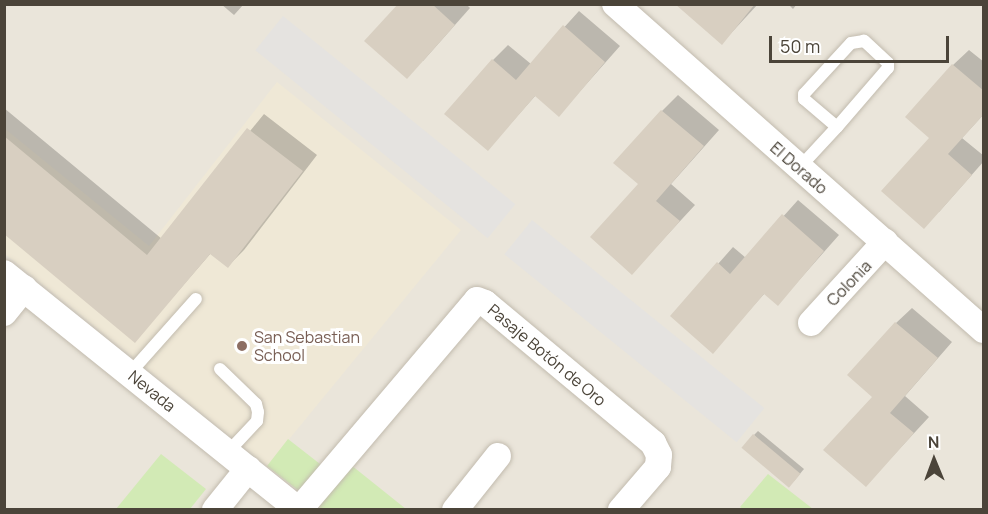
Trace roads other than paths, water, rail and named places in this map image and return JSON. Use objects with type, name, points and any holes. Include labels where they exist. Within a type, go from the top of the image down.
[{"type":"street","name":"El Dorado","points":[[615,4],[984,330]]},
{"type":"street","name":"Colonia","points":[[811,323],[885,242]]},
{"type":"street","points":[[4,313],[14,280]]},
{"type":"street","name":"Nevada","points":[[14,280],[299,510]]},
{"type":"street","name":"Pasaje Botón de Oro","points":[[299,510],[477,300],[485,303],[653,443],[659,455],[658,467],[621,510]]},
{"type":"street","points":[[455,510],[498,456]]},
{"type":"street","points":[[215,510],[248,469]]},
{"type":"lane","points":[[799,168],[837,127],[888,68],[888,63],[864,41],[851,43],[804,94],[804,99],[837,127]]},
{"type":"lane","points":[[130,373],[196,299]]},
{"type":"lane","points":[[220,369],[256,404],[258,412],[250,430],[228,452]]},
{"type":"place","name":"San Sebastian School","points":[[242,346]]}]
